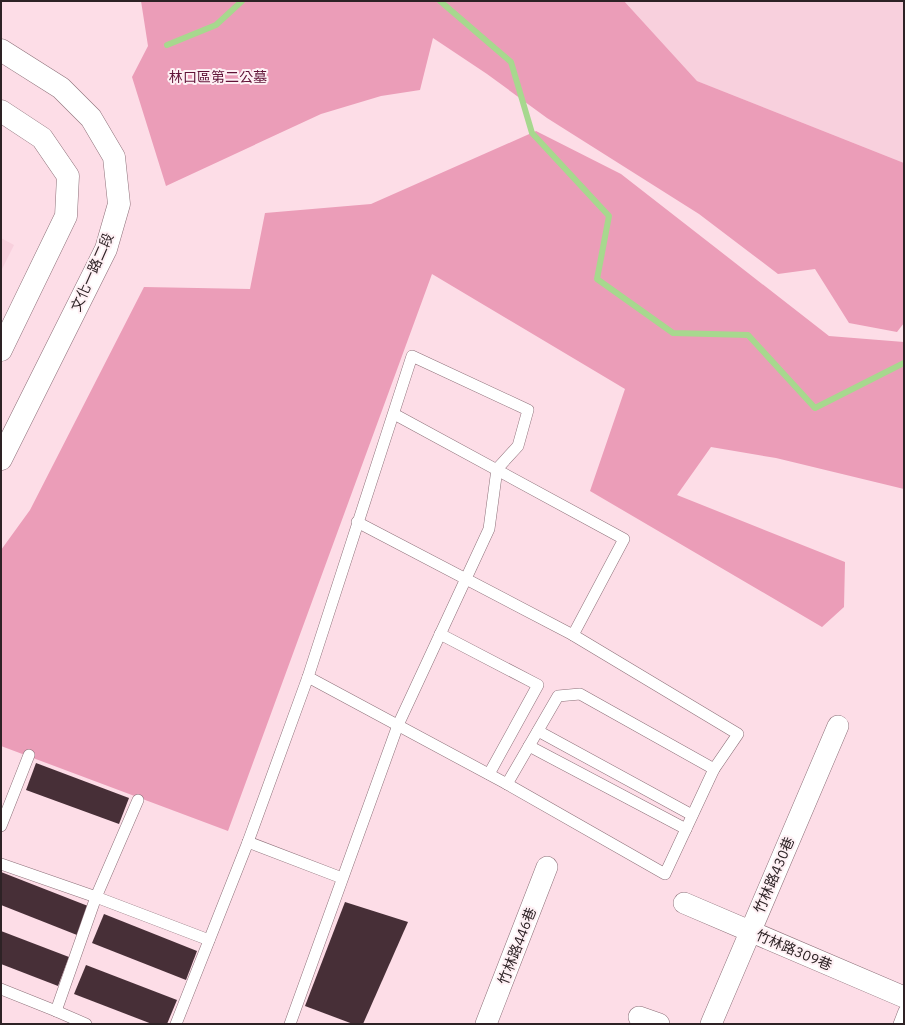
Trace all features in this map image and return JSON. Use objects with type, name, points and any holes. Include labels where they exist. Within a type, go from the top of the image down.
[{"type":"main road","name":"文化一路二段","points":[[1,50],[61,88],[91,118],[114,157],[119,204],[106,249],[1,460]]},
{"type":"main road","points":[[1,111],[42,138],[68,176],[66,216],[1,350]]},
{"type":"street","name":"竹林路430巷","points":[[711,1024],[838,726]]},
{"type":"street","name":"竹林路446巷","points":[[486,1024],[547,867]]},
{"type":"street","name":"竹林路309巷","points":[[684,903],[904,997]]},
{"type":"street","points":[[639,1017],[659,1024]]},
{"type":"lane","points":[[176,1024],[248,842],[308,677],[412,356],[528,410],[518,446],[497,469],[488,529],[398,726],[290,1024]]},
{"type":"lane","points":[[394,414],[624,539],[573,635]]},
{"type":"lane","points":[[308,677],[489,774],[665,874],[714,769],[738,734],[573,635],[357,522]]},
{"type":"lane","points":[[440,634],[538,685],[489,774]]},
{"type":"lane","points":[[507,784],[558,696],[580,694],[714,769]]},
{"type":"lane","points":[[538,731],[692,816]]},
{"type":"lane","points":[[529,746],[686,829]]},
{"type":"lane","points":[[1,826],[29,755]]},
{"type":"lane","points":[[56,1011],[96,897],[138,800]]},
{"type":"lane","points":[[248,842],[342,878]]},
{"type":"lane","points":[[1,864],[96,897],[209,940]]},
{"type":"lane","points":[[1,989],[86,1024]]},
{"type":"lane","points":[[899,1024],[904,1011]]},
{"type":"shaded area","points":[[624,1],[904,1],[904,163],[697,81]]},
{"type":"shaded area","points":[[1,238],[14,245],[1,271]]},
{"type":"green space","name":"林口區第二公墓","points":[[141,1],[624,1],[697,81],[904,163],[904,323],[897,332],[849,323],[815,269],[778,274],[699,214],[547,118],[487,74],[433,38],[420,90],[381,96],[321,114],[166,186],[132,77],[148,46]]},
{"type":"green space","points":[[536,131],[621,174],[829,336],[904,342],[904,489],[776,458],[711,447],[677,495],[845,562],[844,607],[822,627],[590,491],[625,389],[432,274],[228,831],[1,746],[1,550],[30,510],[144,287],[250,289],[265,213],[371,204]]},
{"type":"building","points":[[36,763],[129,798],[119,824],[26,790]]},
{"type":"building","points":[[1,872],[88,906],[77,935],[1,905]]},
{"type":"building","points":[[345,902],[408,922],[363,1024],[353,1024],[305,1006]]},
{"type":"building","points":[[104,914],[197,951],[186,980],[92,943]]},
{"type":"building","points":[[1,931],[69,957],[58,986],[1,964]]},
{"type":"building","points":[[86,965],[177,1000],[167,1024],[152,1024],[74,994]]},
{"type":"waterway","points":[[167,45],[216,25],[242,1]]},
{"type":"waterway","points":[[440,1],[511,62],[532,133],[609,216],[597,279],[673,333],[748,335],[815,408],[904,363]]}]
